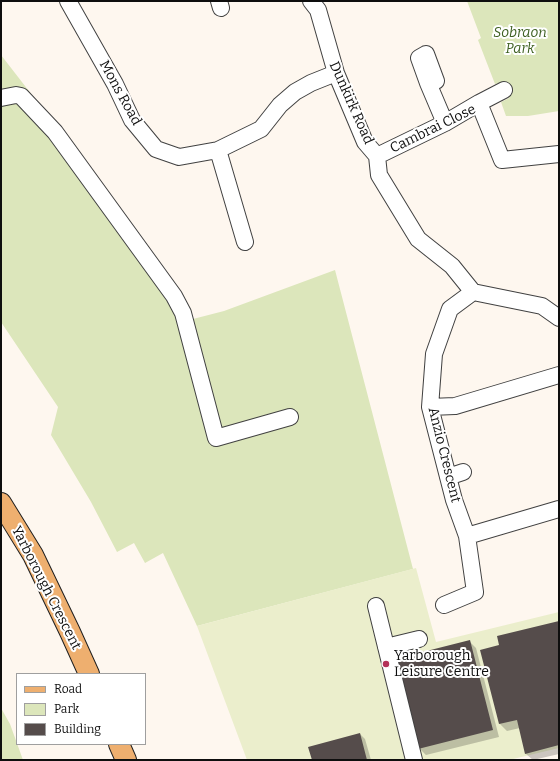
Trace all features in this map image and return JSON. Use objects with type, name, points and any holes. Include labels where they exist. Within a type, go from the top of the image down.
[{"type":"main road","name":"Yarborough Crescent","points":[[1,503],[33,555],[89,673]]},
{"type":"main road","points":[[119,745],[126,760]]},
{"type":"street","name":"Mons Road","points":[[68,1],[115,84],[132,120],[156,149],[179,156],[218,150],[261,129],[295,92],[311,82],[336,73]]},
{"type":"street","name":"Dunkirk Road","points":[[311,1],[318,10],[336,73],[365,142],[377,156],[379,176],[418,239],[452,266],[473,292]]},
{"type":"street","points":[[428,83],[445,123]]},
{"type":"street","points":[[479,103],[504,90]]},
{"type":"street","points":[[1,98],[16,95],[21,96],[55,132],[174,296],[185,320],[216,438],[290,417]]},
{"type":"street","name":"Cambrai Close","points":[[377,156],[445,123],[479,103],[502,160],[559,154]]},
{"type":"street","points":[[218,150],[245,242]]},
{"type":"street","points":[[473,292],[542,306],[559,318]]},
{"type":"street","name":"Anzio Crescent","points":[[444,605],[475,592],[456,475],[430,407],[434,354],[450,309],[473,292]]},
{"type":"street","points":[[430,407],[455,406],[559,375]]},
{"type":"street","points":[[467,536],[559,511]]},
{"type":"street","points":[[376,606],[414,760]]},
{"type":"street","points":[[386,647],[419,639]]},
{"type":"green space","name":"Sobraon Park","points":[[467,1],[559,1],[559,111],[528,116],[506,116],[501,102],[509,98],[502,82],[495,84],[478,40],[481,38]]},
{"type":"green space","points":[[1,55],[101,184],[182,301],[191,309],[193,319],[224,311],[335,270],[413,569],[197,626],[163,553],[145,563],[134,543],[117,552],[91,502],[51,435],[58,407],[1,322]]},
{"type":"green space","name":"Yarborough Leisure Centre","points":[[416,568],[436,642],[559,612],[559,748],[509,760],[247,760],[197,626]]},
{"type":"green space","points":[[1,708],[10,724],[16,741],[16,745],[18,745],[23,760],[1,760]]},
{"type":"building","points":[[559,621],[559,745],[525,754],[517,720],[499,724],[480,650],[499,645],[497,636]]},
{"type":"building","points":[[470,640],[493,730],[418,749],[395,659]]},
{"type":"building","points":[[360,733],[367,760],[312,760],[308,747]]},
{"type":"place","name":"Yarborough Leisure Centre","points":[[386,664]]}]
